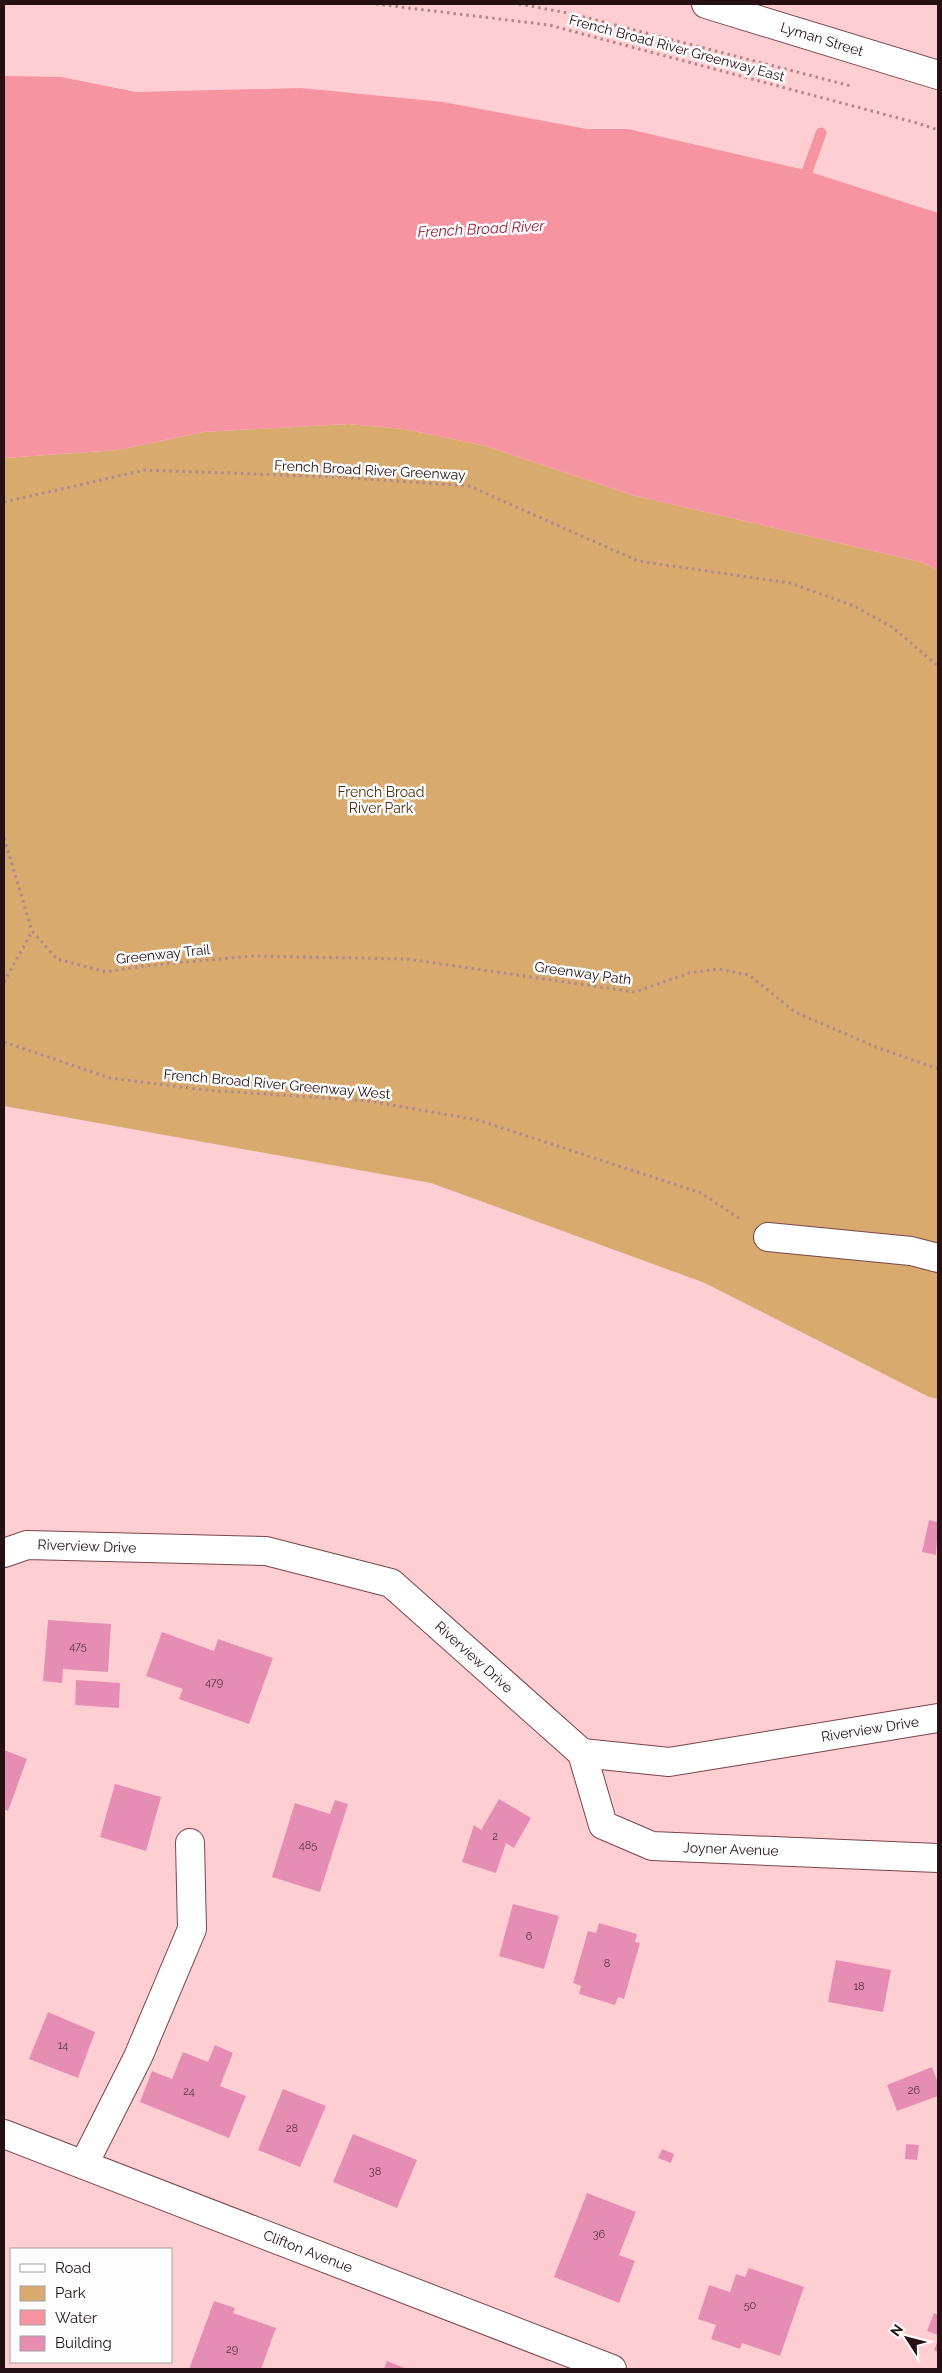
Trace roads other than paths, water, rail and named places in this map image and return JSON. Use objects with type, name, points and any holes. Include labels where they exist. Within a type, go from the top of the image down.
[{"type":"street","name":"Lyman Street","points":[[706,4],[938,76]]},
{"type":"street","points":[[768,1237],[911,1251],[938,1258]]},
{"type":"street","name":"Riverview Drive","points":[[4,1553],[27,1545],[266,1551],[391,1583],[582,1753],[669,1762],[938,1718]]},
{"type":"street","name":"Joyner Avenue","points":[[582,1753],[602,1825],[652,1846],[938,1858]]},
{"type":"street","points":[[84,2164],[138,2057],[192,1929],[190,1843]]},
{"type":"street","name":"Clifton Avenue","points":[[4,2134],[612,2369]]},
{"type":"water","name":"French Broad River","points":[[4,76],[61,77],[136,92],[301,88],[443,102],[587,129],[628,129],[801,169],[938,213],[938,570],[921,562],[632,495],[486,446],[404,429],[348,424],[203,432],[118,450],[4,458]]},
{"type":"waterway","points":[[802,186],[821,133]]},
{"type":"park label","name":"French Broad River Park","points":[[381,800]]}]
